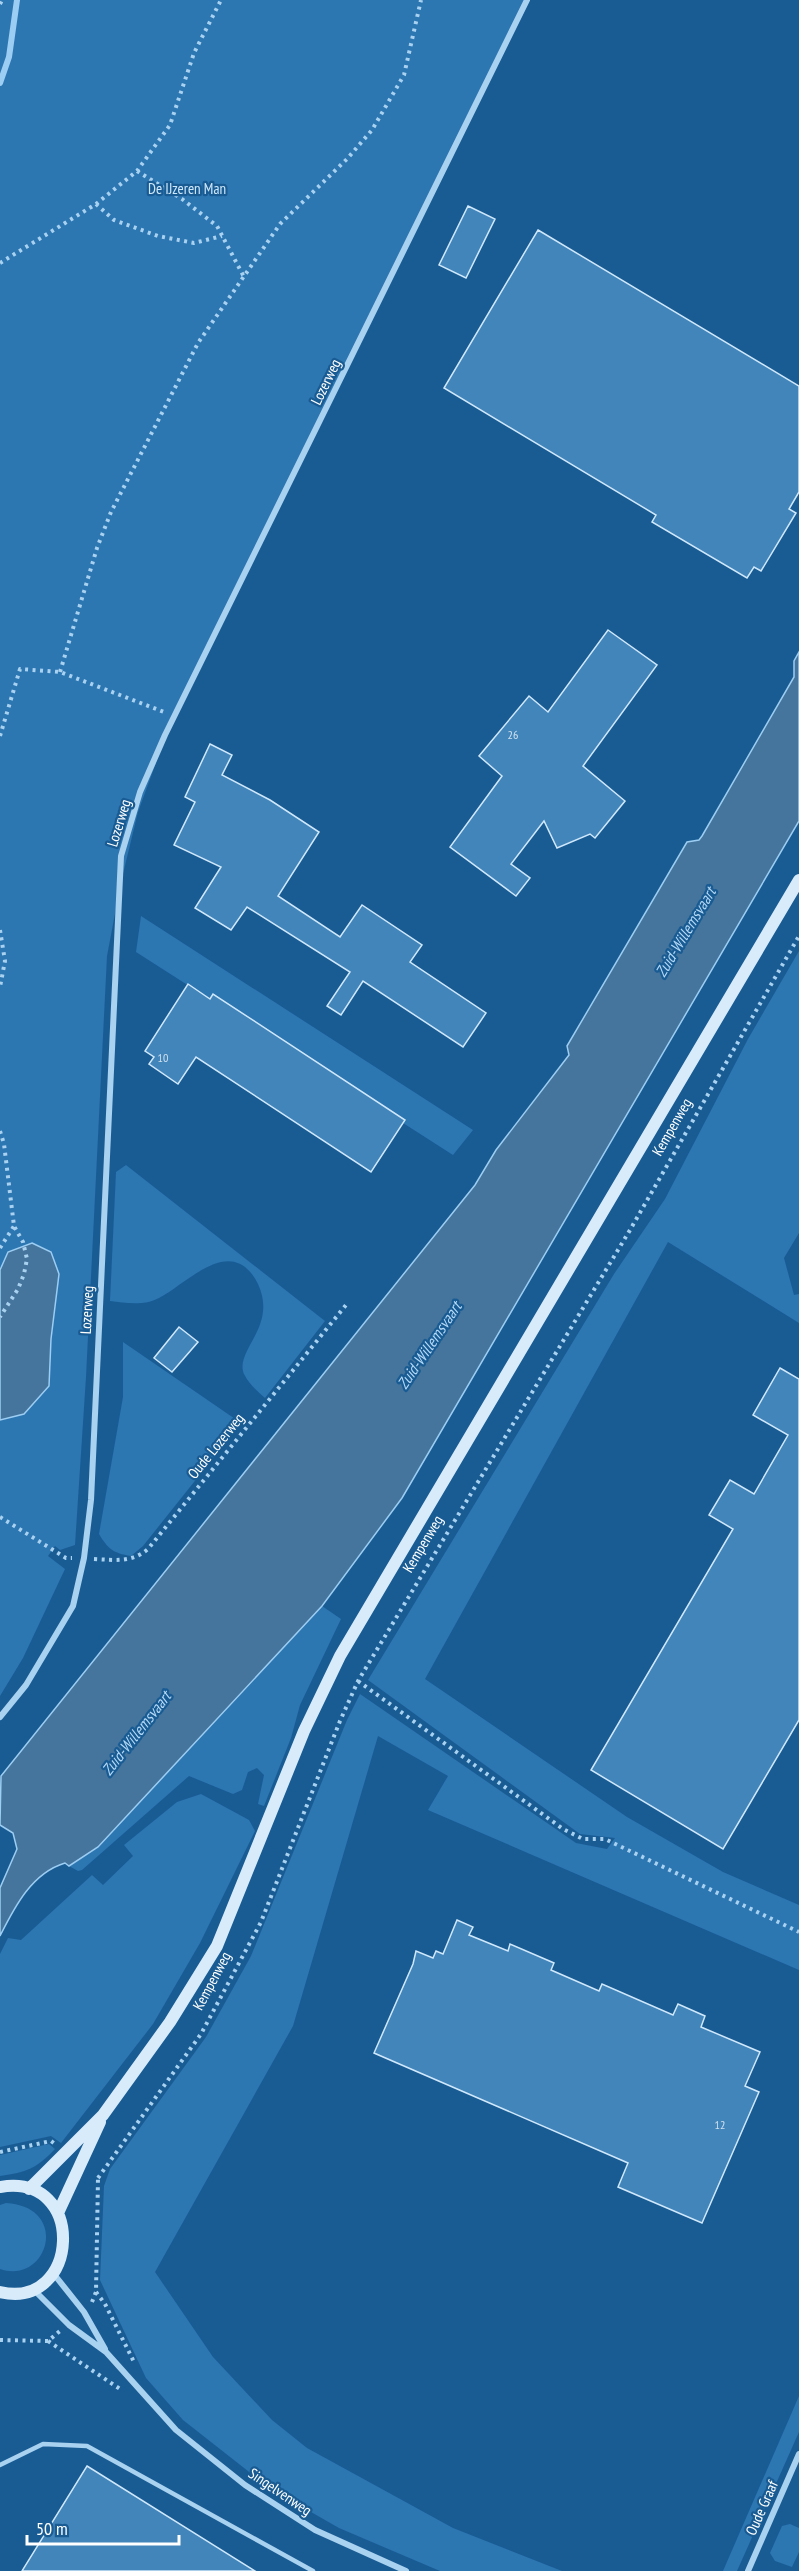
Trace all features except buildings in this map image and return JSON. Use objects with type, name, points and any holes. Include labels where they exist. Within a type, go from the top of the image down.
[{"type":"main road","name":"Kempenweg","points":[[29,2188],[103,2115],[170,2022],[218,1946],[304,1731],[340,1656],[799,880]]},
{"type":"main road","name":"Kempenweg","points":[[58,2213],[103,2115]]},
{"type":"main road","points":[[0,2187],[11,2185],[29,2188],[46,2198],[58,2213],[64,2228],[65,2244],[61,2259],[53,2273],[33,2289],[0,2292]]},
{"type":"street","name":"Lozerweg","points":[[0,1718],[26,1685],[73,1606],[84,1558],[91,1500],[121,855],[140,792],[527,0]]},
{"type":"street","name":"Singelvenweg","points":[[53,2273],[84,2312],[106,2352]]},
{"type":"street","name":"Singelvenweg","points":[[33,2289],[69,2325],[106,2352],[176,2430],[245,2485],[315,2530],[406,2571]]},
{"type":"street","name":"Oude Graaf","points":[[748,2571],[799,2454]]},
{"type":"lane","points":[[0,2465],[43,2444],[87,2445],[313,2571]]},
{"type":"path","points":[[0,4],[2,0]]},
{"type":"path","points":[[0,263],[96,204],[137,171],[170,125],[194,53],[221,0]]},
{"type":"path","points":[[60,672],[97,548],[111,513],[198,343],[280,224],[347,159],[372,130],[404,75],[421,0]]},
{"type":"path","points":[[137,171],[182,199],[217,226],[244,277]]},
{"type":"path","points":[[96,204],[114,220],[158,236],[194,243],[222,236]]},
{"type":"path","points":[[0,736],[20,669],[60,672],[175,717]]},
{"type":"path","points":[[0,930],[5,961],[0,987]]},
{"type":"path","name":"Kempenweg","points":[[135,2366],[105,2304],[96,2292],[98,2178],[201,2034],[261,1922],[340,1720],[358,1681],[630,1230],[799,936]]},
{"type":"path","points":[[0,1131],[4,1144],[14,1226],[27,1259],[18,1289],[0,1317]]},
{"type":"path","points":[[0,1248],[14,1226]]},
{"type":"path","name":"Oude Lozerweg","points":[[0,1517],[66,1558],[124,1561],[137,1558],[148,1549],[346,1305]]},
{"type":"path","points":[[358,1681],[563,1829],[583,1839],[605,1839],[799,1932]]},
{"type":"path","points":[[0,2340],[48,2341],[122,2391]]},
{"type":"green space","name":"De IJzeren Man","points":[[0,0],[530,0],[164,741],[138,812],[121,882],[107,956],[86,1377],[75,1545],[60,1550],[55,1546],[48,1556],[65,1569],[23,1658],[0,1696]]},
{"type":"green space","points":[[141,916],[473,1130],[453,1155],[136,952]]},
{"type":"green space","points":[[799,951],[799,1233],[784,1258],[794,1295],[799,1294],[799,1323],[668,1242],[425,1679],[627,1817],[723,1872],[799,1905],[799,1970],[428,1810],[448,1776],[378,1736],[293,2026],[155,2272],[213,2357],[272,2420],[307,2448],[453,2528],[562,2571],[440,2571],[339,2528],[297,2504],[253,2475],[183,2420],[146,2378],[100,2280],[104,2186],[110,2169],[206,2037],[251,1956],[347,1720],[360,1694],[576,1843],[607,1849],[615,1838],[580,1834],[368,1680],[614,1274],[665,1199],[748,1039]]},
{"type":"green space","points":[[126,1165],[325,1321],[265,1398],[248,1381],[243,1365],[260,1325],[263,1299],[258,1284],[247,1269],[236,1262],[223,1262],[210,1266],[153,1301],[135,1303],[110,1301],[116,1172]]},
{"type":"green space","points":[[123,1342],[241,1423],[143,1546],[131,1556],[112,1550],[99,1534],[123,1397]]},
{"type":"green space","points":[[322,1606],[341,1619],[300,1705],[291,1738],[264,1806],[258,1804],[264,1775],[257,1768],[248,1772],[242,1790],[233,1794],[189,1776],[82,1870],[78,1871],[69,1866],[98,1847]]},
{"type":"green space","points":[[201,1794],[249,1820],[255,1831],[200,1943],[153,2024],[61,2143],[51,2136],[0,2147],[0,1954],[8,1938],[21,1940],[92,1875],[103,1885],[133,1856],[124,1845],[177,1802]]},
{"type":"green space","points":[[49,2144],[55,2149],[36,2165],[24,2171],[0,2176],[0,2155]]},
{"type":"green space","points":[[6,2203],[26,2208],[39,2217],[45,2230],[45,2244],[40,2256],[30,2266],[17,2271],[0,2269],[0,2205]]},
{"type":"green space","points":[[799,2396],[799,2432],[737,2571],[723,2571]]},
{"type":"green space","points":[[790,2524],[799,2528],[799,2552],[792,2567],[775,2561],[770,2553],[782,2526]]},
{"type":"water","name":"Zuid-Willemsvaart","points":[[799,652],[799,821],[402,1498],[322,1606],[98,1847],[69,1866],[65,1863],[53,1868],[34,1883],[18,1902],[0,1936],[0,1888],[17,1849],[13,1833],[0,1825],[1,1776],[475,1185],[496,1150],[569,1055],[567,1046],[687,842],[699,840],[702,836],[794,677],[794,661]]},
{"type":"water","points":[[32,1243],[51,1252],[59,1274],[51,1339],[49,1386],[24,1414],[0,1420],[0,1270],[8,1252]]},
{"type":"waterway","points":[[0,83],[9,57],[17,0]]}]
